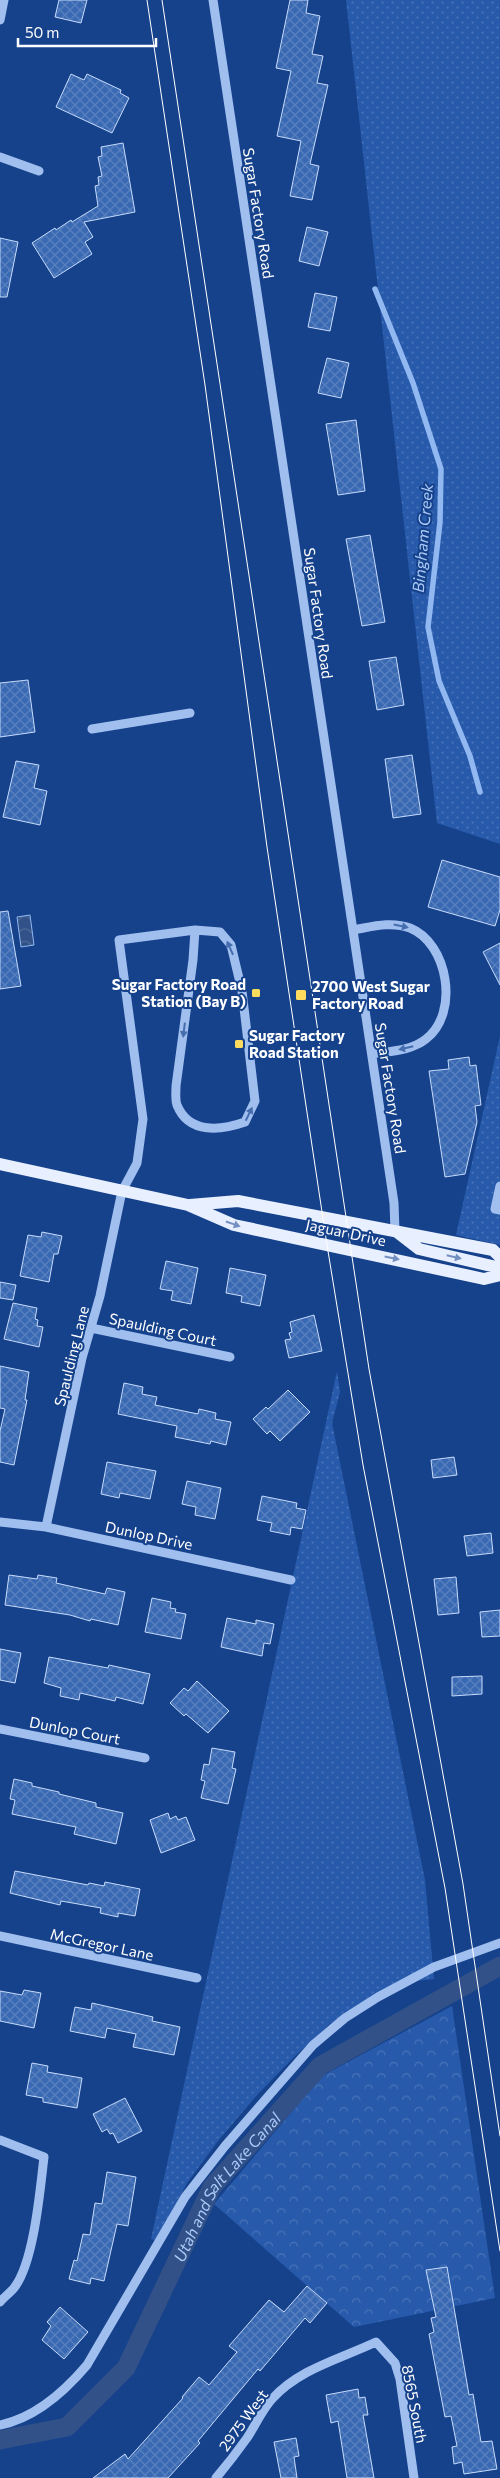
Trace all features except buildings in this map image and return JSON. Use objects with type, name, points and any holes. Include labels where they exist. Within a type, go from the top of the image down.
[{"type":"main road","name":"Jaguar Drive","points":[[0,1164],[188,1205],[234,1225],[484,1279],[500,1275]]},
{"type":"main road","name":"Jaguar Drive","points":[[188,1205],[238,1201],[492,1250],[500,1257]]},
{"type":"main road","points":[[395,1231],[419,1249],[500,1268]]},
{"type":"street","points":[[0,20],[4,0]]},
{"type":"street","name":"Sugar Factory Road","points":[[213,0],[372,1054],[394,1203],[395,1231]]},
{"type":"street","points":[[0,157],[39,171]]},
{"type":"street","points":[[92,729],[190,713]]},
{"type":"street","points":[[353,930],[390,924],[400,925],[419,932],[427,938],[435,951],[444,978],[446,992],[442,1017],[433,1032],[413,1047],[372,1054]]},
{"type":"street","points":[[195,930],[220,932],[231,946],[242,991],[255,1101],[245,1122],[225,1128],[205,1128],[189,1121],[177,1105],[176,1086],[193,960],[195,930]]},
{"type":"street","name":"Spaulding Lane","points":[[46,1527],[82,1358],[91,1328],[122,1191],[137,1163],[143,1119],[119,940],[195,930]]},
{"type":"street","points":[[500,1186],[495,1209],[500,1210]]},
{"type":"street","name":"Spaulding Court","points":[[91,1328],[230,1357]]},
{"type":"street","name":"Dunlop Drive","points":[[0,1522],[46,1527],[291,1580]]},
{"type":"street","name":"Dunlop Court","points":[[0,1729],[145,1758]]},
{"type":"street","name":"McGregor Lane","points":[[0,1936],[197,1978]]},
{"type":"street","points":[[0,2425],[39,2409],[70,2386],[87,2365],[185,2197],[225,2146],[313,2045],[345,2018],[386,1993],[434,1967],[500,1943]]},
{"type":"street","points":[[0,2140],[44,2157],[40,2195],[26,2263],[15,2287],[0,2302]]},
{"type":"street","name":"2975 West","points":[[216,2478],[246,2439],[271,2400],[288,2384],[310,2369],[338,2360],[376,2342]]},
{"type":"street","name":"8565 South","points":[[376,2342],[388,2353],[395,2363],[400,2379],[414,2478]]},
{"type":"green space","points":[[346,0],[500,0],[500,844],[437,823]]},
{"type":"green space","points":[[500,1036],[500,1245],[456,1235]]},
{"type":"green space","points":[[337,1371],[340,1392],[332,1423],[425,1880],[434,1979],[399,1983],[352,2014],[331,2023],[296,2055],[258,2094],[218,2141],[187,2183],[157,2241],[151,2239]]},
{"type":"green space","points":[[452,2006],[495,2298],[354,2327],[214,2204],[322,2076]]},
{"type":"water","points":[[30,915],[34,945],[21,947],[17,917]]},
{"type":"waterway","name":"Bingham Creek","points":[[375,289],[413,383],[441,469],[440,522],[428,627],[439,681],[470,756],[480,792]]},
{"type":"waterway","name":"Utah and Salt Lake Canal","points":[[0,2440],[67,2427],[126,2368],[212,2187],[320,2066],[500,1966]]},
{"type":"tram line","points":[[147,0],[205,385],[267,847],[327,1245],[363,1465],[445,1888],[500,2251]]},
{"type":"tram line","points":[[162,0],[369,1369],[463,1884],[500,2136]]},
{"type":"place","name":"Sugar Factory Road Station (Bay B)","points":[[256,993]]},
{"type":"place","name":"2700 West Sugar Factory Road","points":[[301,995]]},
{"type":"place","name":"Sugar Factory Road Station","points":[[239,1044]]}]
